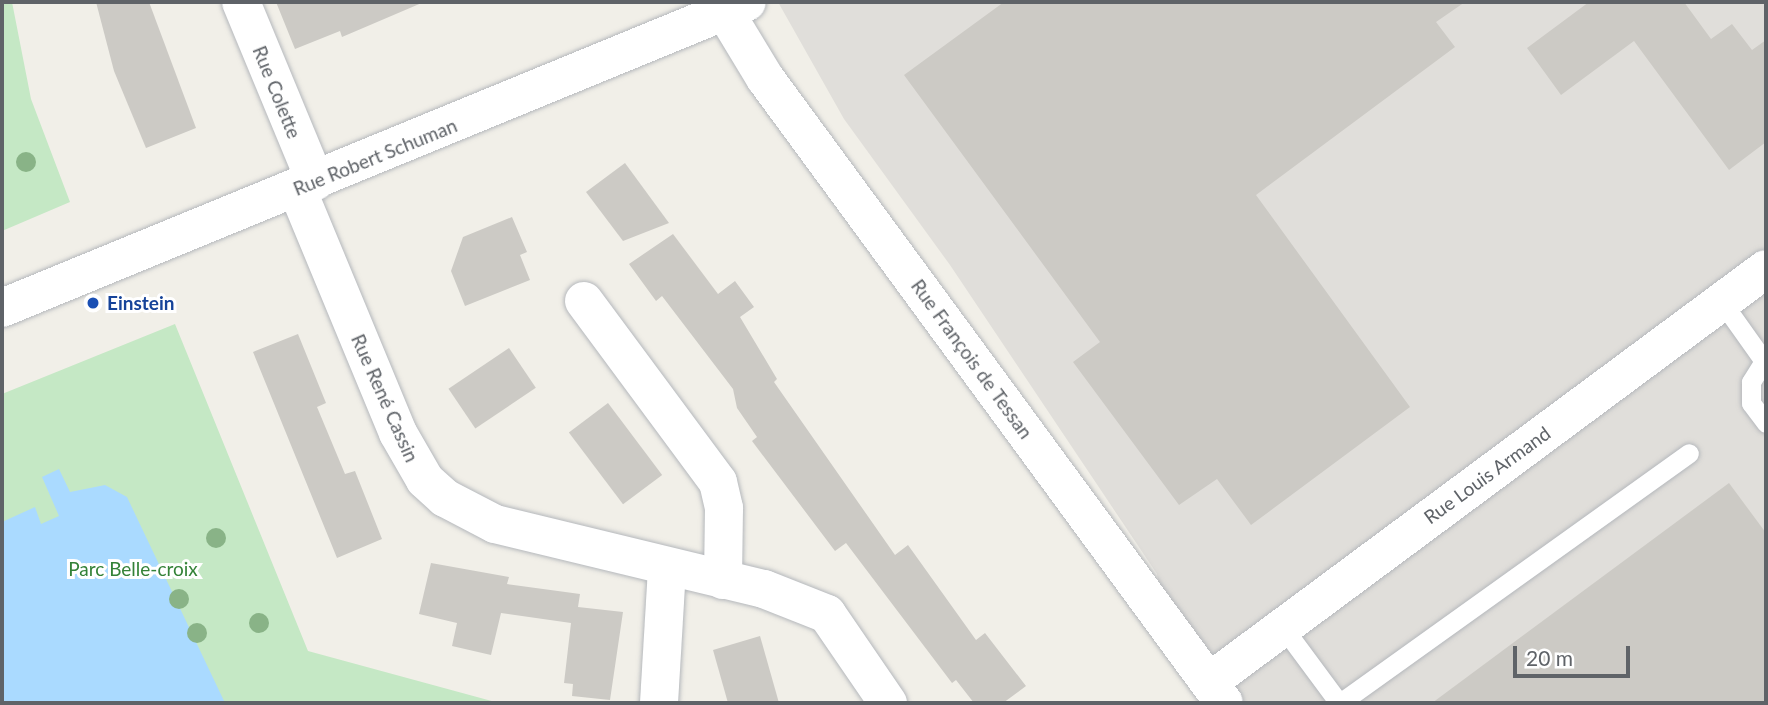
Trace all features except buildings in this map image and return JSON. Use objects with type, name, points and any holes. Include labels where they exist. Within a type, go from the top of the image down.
[{"type":"street","name":"Rue Colette","points":[[241,2],[306,185]]},
{"type":"street","name":"Rue Robert Schuman","points":[[2,307],[306,185],[738,5]]},
{"type":"street","name":"Rue François de Tessan","points":[[738,5],[765,78],[1216,693]]},
{"type":"street","name":"Rue René Cassin","points":[[306,185],[398,433],[425,480],[445,498],[495,524],[764,589],[827,614],[888,703]]},
{"type":"street","name":"Rue Louis Armand","points":[[1216,693],[1282,626],[1766,270]]},
{"type":"street","points":[[584,301],[718,482],[724,508],[723,580]]},
{"type":"street","points":[[659,703],[667,567]]},
{"type":"lane","points":[[1722,302],[1765,360],[1751,382],[1751,403],[1766,423]]},
{"type":"lane","points":[[1282,626],[1339,703],[1689,453]]},
{"type":"shaded area","points":[[778,2],[1766,2],[1766,703],[1224,703],[1166,623],[1157,574],[950,265],[844,119]]},
{"type":"green space","points":[[2,2],[12,2],[31,99],[70,202],[2,231]]},
{"type":"green space","name":"Parc Belle-croix","points":[[175,324],[308,651],[499,703],[2,703],[2,394]]},
{"type":"water","points":[[59,469],[70,492],[105,485],[127,497],[225,703],[2,703],[2,522],[35,507],[41,524],[59,516],[42,477]]},
{"type":"place","name":"Einstein","points":[[93,303]]}]
